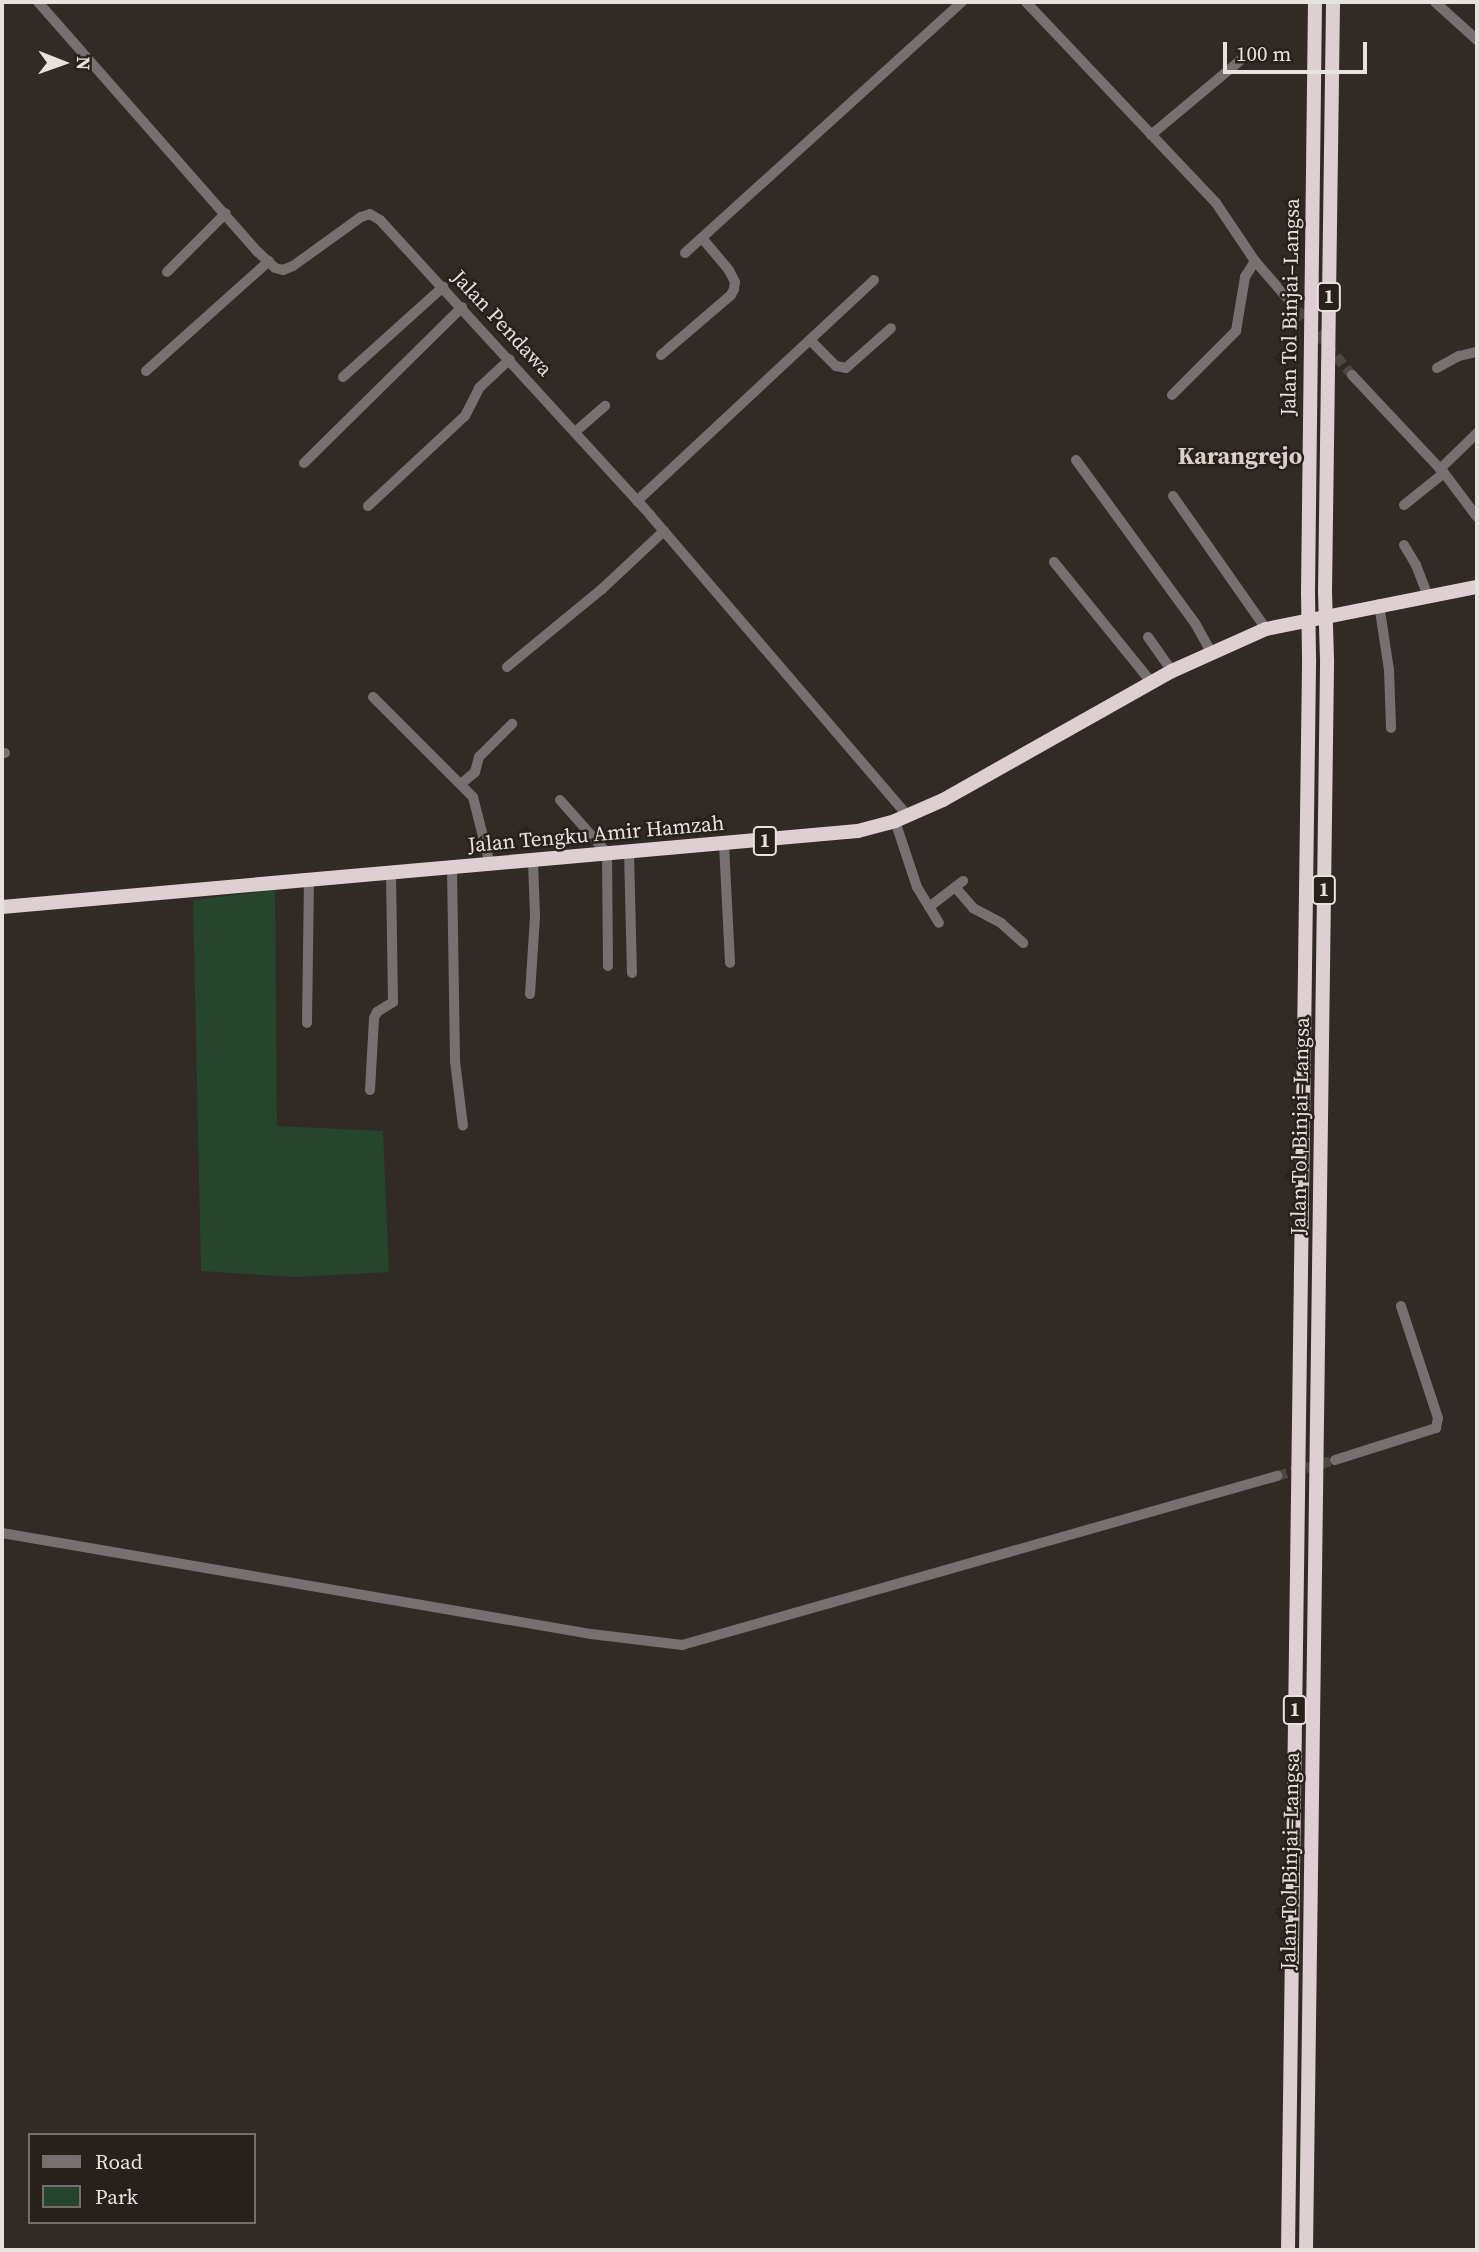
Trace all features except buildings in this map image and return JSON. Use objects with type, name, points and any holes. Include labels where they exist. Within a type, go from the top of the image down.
[{"type":"highway","name":"Jalan Tol Binjai–Langsa","points":[[1288,2250],[1315,2]]},
{"type":"highway","name":"Jalan Tol Binjai–Langsa","points":[[1306,2250],[1333,2]]},
{"type":"highway","name":"Jalan Tengku Amir Hamzah","points":[[2,907],[845,833],[902,818],[996,771],[1172,671],[1266,629],[1379,604],[1477,587]]},
{"type":"street","points":[[38,2],[268,261],[146,371]]},
{"type":"street","points":[[685,253],[962,2]]},
{"type":"street","points":[[1026,2],[1216,203],[1255,261],[1288,299]]},
{"type":"street","points":[[1435,2],[1477,40]]},
{"type":"street","points":[[1151,135],[1249,53]]},
{"type":"street","points":[[167,272],[226,213]]},
{"type":"street","name":"Jalan Pendawa","points":[[268,261],[275,268],[288,269],[357,219],[370,214],[386,226],[664,531],[902,818]]},
{"type":"street","points":[[661,355],[731,295],[734,289],[735,282],[729,270],[702,238]]},
{"type":"street","points":[[1172,395],[1236,331],[1245,277],[1255,261]]},
{"type":"street","points":[[637,501],[874,280]]},
{"type":"street","points":[[343,377],[443,287]]},
{"type":"street","points":[[304,463],[462,307]]},
{"type":"street","points":[[810,340],[836,366],[846,368],[891,328]]},
{"type":"street","points":[[1437,368],[1459,356],[1477,352]]},
{"type":"street","points":[[368,506],[465,416],[479,388],[510,359]]},
{"type":"street","points":[[1352,375],[1442,471],[1477,517]]},
{"type":"street","points":[[575,432],[605,406]]},
{"type":"street","points":[[1404,505],[1442,471],[1477,433]]},
{"type":"street","points":[[1076,460],[1195,623],[1211,652]]},
{"type":"street","points":[[1173,496],[1266,629]]},
{"type":"street","points":[[507,667],[603,589],[664,531]]},
{"type":"street","points":[[1404,545],[1416,565],[1428,596]]},
{"type":"street","points":[[1054,562],[1152,683]]},
{"type":"street","points":[[1379,604],[1389,670],[1391,728]]},
{"type":"street","points":[[1148,637],[1172,671]]},
{"type":"street","points":[[373,698],[462,783],[477,804],[491,864]]},
{"type":"street","points":[[462,783],[475,772],[479,757],[512,724]]},
{"type":"street","points":[[560,800],[607,853],[608,966]]},
{"type":"street","points":[[902,818],[912,876],[939,923]]},
{"type":"street","points":[[724,844],[730,962]]},
{"type":"street","points":[[629,852],[632,973]]},
{"type":"street","points":[[530,994],[535,916],[533,861]]},
{"type":"street","points":[[452,868],[455,1061],[463,1126]]},
{"type":"street","points":[[370,1090],[374,1018],[377,1012],[393,1002],[391,873]]},
{"type":"street","points":[[307,1023],[309,880]]},
{"type":"street","points":[[929,907],[959,884],[973,908],[1001,923],[1023,943]]},
{"type":"street","points":[[1335,1460],[1436,1428],[1438,1418],[1401,1306]]},
{"type":"street","points":[[2,1532],[591,1634],[682,1645],[1277,1476]]},
{"type":"green space","points":[[275,890],[277,1126],[383,1131],[389,1272],[295,1277],[201,1271],[193,900]]},
{"type":"tunnel","points":[[1288,299],[1352,375]]},
{"type":"tunnel","points":[[1277,1476],[1335,1460]]},
{"type":"district","name":"Karangrejo","points":[[1240,456]]}]
